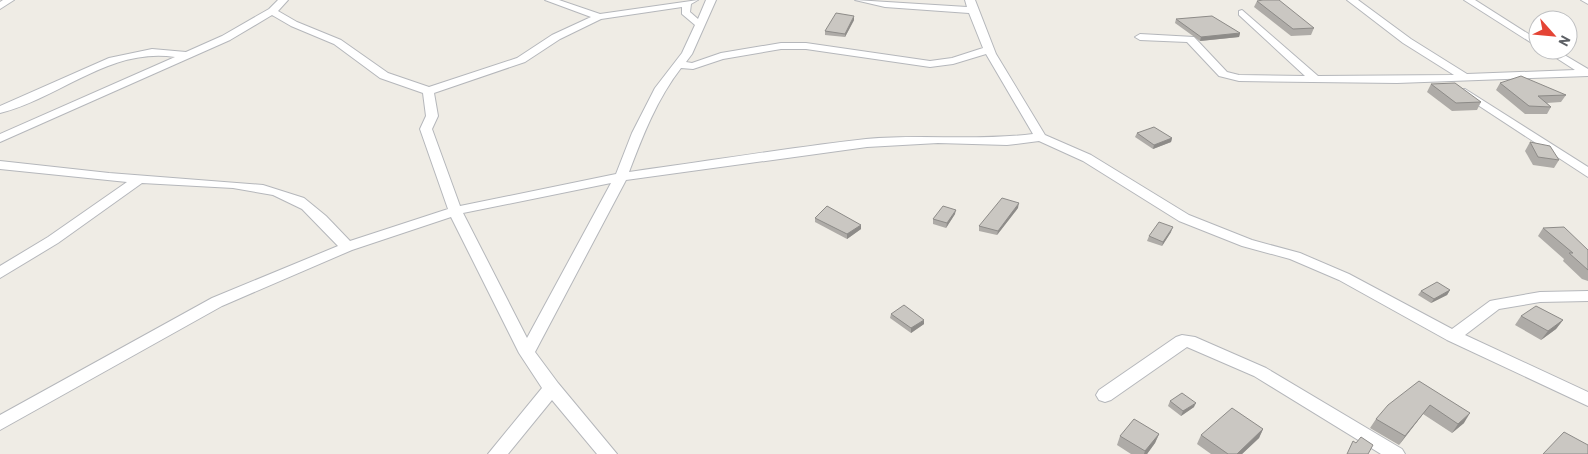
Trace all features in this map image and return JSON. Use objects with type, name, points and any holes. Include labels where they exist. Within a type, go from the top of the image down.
[{"type":"street","points":[[0,6],[9,0]]},
{"type":"street","points":[[0,138],[226,38],[272,11],[283,0]]},
{"type":"street","points":[[550,0],[599,17]]},
{"type":"street","points":[[527,353],[622,177],[638,133],[660,88],[679,65],[711,0]]},
{"type":"street","points":[[863,0],[971,5],[988,50],[1041,137]]},
{"type":"street","points":[[1352,0],[1413,46],[1463,76]]},
{"type":"street","points":[[1469,0],[1528,38]]},
{"type":"street","points":[[428,91],[522,60],[556,37],[599,17],[690,2]]},
{"type":"street","points":[[690,2],[685,12],[690,18],[700,24]]},
{"type":"street","points":[[272,11],[289,23],[332,39],[364,60],[378,72],[419,85],[428,91],[432,116],[426,129],[455,210],[527,353],[552,388],[608,454]]},
{"type":"street","points":[[1242,13],[1314,78]]},
{"type":"street","points":[[1140,37],[1190,39],[1223,74],[1231,77],[1444,79],[1463,76],[1588,73]]},
{"type":"street","points":[[679,65],[693,66],[721,56],[782,46],[806,46],[930,64],[953,61],[988,50]]},
{"type":"street","points":[[0,110],[37,97],[112,60],[153,52],[187,55]]},
{"type":"street","points":[[1566,60],[1588,73]]},
{"type":"street","points":[[1444,79],[1588,173]]},
{"type":"street","points":[[0,423],[217,302],[347,247],[455,210],[622,177],[867,143],[938,139],[1007,141],[1041,137],[1087,158],[1184,218],[1247,243],[1295,256],[1344,278],[1453,336],[1588,399]]},
{"type":"street","points":[[0,165],[140,179],[240,186],[291,197],[313,212],[347,247]]},
{"type":"street","points":[[0,274],[53,240],[140,179]]},
{"type":"street","points":[[1453,336],[1495,306],[1540,297],[1588,296]]},
{"type":"street","points":[[1105,395],[1182,341],[1189,341],[1260,372],[1396,454]]},
{"type":"street","points":[[497,454],[552,388]]},
{"type":"building","points":[[1279,0],[1314,28],[1293,29],[1257,1]]},
{"type":"building","points":[[836,13],[854,16],[845,34],[825,31]]},
{"type":"building","points":[[1212,16],[1240,33],[1201,37],[1176,19]]},
{"type":"building","points":[[1521,76],[1566,95],[1538,96],[1551,107],[1529,106],[1500,83]]},
{"type":"building","points":[[1455,83],[1481,102],[1456,103],[1431,84]]},
{"type":"building","points":[[1154,127],[1172,138],[1154,145],[1137,133]]},
{"type":"building","points":[[1530,142],[1550,146],[1559,160],[1538,157]]},
{"type":"building","points":[[1002,198],[1019,203],[998,231],[979,226]]},
{"type":"building","points":[[827,206],[861,225],[847,234],[815,218]]},
{"type":"building","points":[[943,206],[956,210],[947,223],[933,219]]},
{"type":"building","points":[[1159,222],[1173,227],[1163,242],[1149,236]]},
{"type":"building","points":[[1564,227],[1588,250],[1588,270],[1569,253],[1573,253],[1543,228]]},
{"type":"building","points":[[1437,282],[1450,290],[1434,299],[1421,291]]},
{"type":"building","points":[[904,305],[924,320],[911,328],[891,314]]},
{"type":"building","points":[[1536,306],[1563,320],[1548,331],[1521,316]]},
{"type":"building","points":[[1419,381],[1470,413],[1458,424],[1430,405],[1405,436],[1376,419],[1388,405]]},
{"type":"building","points":[[1182,393],[1196,403],[1183,411],[1170,401]]},
{"type":"building","points":[[1232,408],[1263,429],[1237,454],[1228,454],[1201,435]]},
{"type":"building","points":[[1134,419],[1159,434],[1145,451],[1120,436]]},
{"type":"building","points":[[1564,432],[1588,445],[1588,454],[1543,454]]},
{"type":"building","points":[[1361,437],[1373,445],[1368,454],[1347,454],[1353,441],[1356,443]]}]
